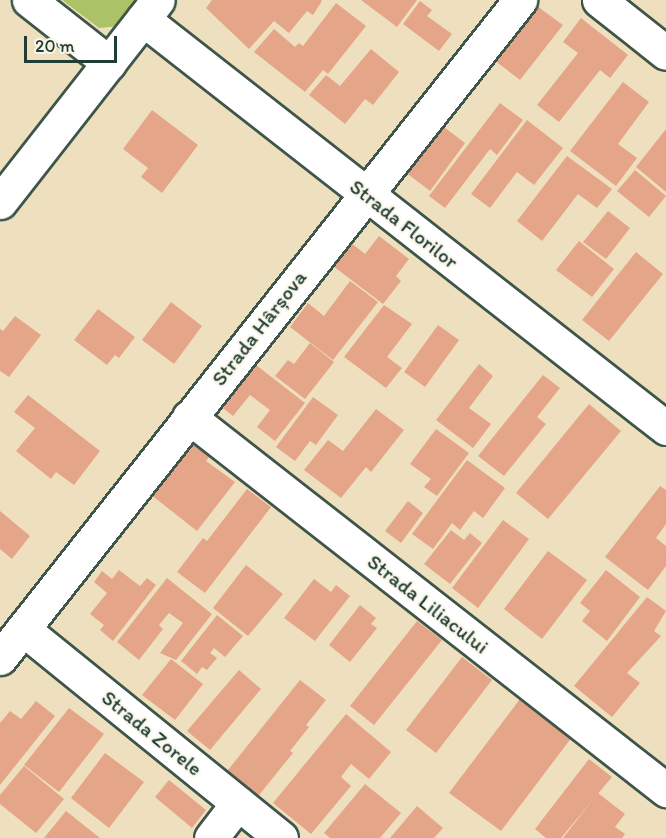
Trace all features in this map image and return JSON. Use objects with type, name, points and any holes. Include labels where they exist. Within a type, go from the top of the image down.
[{"type":"street","points":[[29,0],[109,63]]},
{"type":"street","name":"Strada Hârșova","points":[[0,658],[520,0]]},
{"type":"street","points":[[599,0],[666,53]]},
{"type":"street","points":[[0,202],[151,10]]},
{"type":"street","name":"Strada Florilor","points":[[151,10],[365,194],[666,428]]},
{"type":"street","name":"Strada Liliacului","points":[[189,417],[666,790]]},
{"type":"street","name":"Strada Zorele","points":[[23,629],[281,838]]},
{"type":"street","points":[[211,838],[238,803]]},
{"type":"green space","points":[[62,0],[140,0],[119,26],[99,28]]},
{"type":"building","points":[[212,0],[322,1],[313,15],[307,11],[289,33],[274,21],[249,49],[206,8]]},
{"type":"building","points":[[361,0],[417,0],[397,27]]},
{"type":"building","points":[[420,1],[432,10],[427,16],[452,34],[439,51],[403,24]]},
{"type":"building","points":[[336,3],[366,26],[328,74],[323,70],[305,92],[254,52],[274,29],[295,47],[299,43],[303,46]]},
{"type":"building","points":[[537,6],[563,25],[520,80],[494,60]]},
{"type":"building","points":[[581,18],[628,55],[610,78],[600,70],[559,122],[537,105],[578,53],[563,42]]},
{"type":"building","points":[[371,49],[399,72],[373,105],[365,99],[345,124],[309,95],[326,75],[340,86]]},
{"type":"building","points":[[623,82],[649,102],[618,144],[637,158],[616,186],[570,151]]},
{"type":"building","points":[[500,103],[523,120],[497,155],[490,149],[445,208],[429,196]]},
{"type":"building","points":[[152,110],[198,145],[162,193],[141,177],[148,168],[123,149]]},
{"type":"building","points":[[527,120],[563,148],[534,185],[517,172],[490,208],[471,194]]},
{"type":"building","points":[[436,121],[465,143],[430,191],[400,168]]},
{"type":"building","points":[[666,129],[666,192],[636,167]]},
{"type":"building","points":[[567,156],[612,189],[597,208],[578,194],[542,241],[517,221]]},
{"type":"building","points":[[635,170],[666,196],[649,217],[617,191]]},
{"type":"building","points":[[608,211],[630,228],[606,259],[583,242]]},
{"type":"building","points":[[379,236],[409,259],[396,276],[401,281],[383,304],[333,266],[351,243],[365,254]]},
{"type":"building","points":[[579,241],[614,269],[592,297],[556,270]]},
{"type":"building","points":[[636,252],[663,274],[609,341],[582,320]]},
{"type":"building","points":[[350,281],[378,302],[333,360],[290,327],[308,303],[324,316]]},
{"type":"building","points":[[171,302],[202,326],[174,364],[142,340]]},
{"type":"building","points":[[384,305],[412,324],[387,357],[402,368],[386,388],[344,357]]},
{"type":"building","points":[[98,309],[135,337],[119,358],[115,355],[107,365],[74,340]]},
{"type":"building","points":[[15,316],[41,335],[9,377],[0,371],[0,329],[3,331]]},
{"type":"building","points":[[438,325],[459,340],[425,387],[404,372]]},
{"type":"building","points":[[310,343],[334,362],[305,399],[275,376],[288,360],[294,364]]},
{"type":"building","points":[[479,364],[493,376],[469,408],[491,424],[473,448],[436,420]]},
{"type":"building","points":[[256,365],[305,403],[275,441],[257,427],[270,410],[250,395],[233,416],[223,408]]},
{"type":"building","points":[[543,375],[560,388],[537,417],[546,424],[504,476],[478,456]]},
{"type":"building","points":[[28,395],[100,451],[74,485],[56,472],[51,479],[16,451],[35,428],[14,412]]},
{"type":"building","points":[[313,397],[338,415],[316,445],[310,441],[295,461],[276,447]]},
{"type":"building","points":[[589,404],[621,431],[548,519],[516,493]]},
{"type":"building","points":[[376,409],[404,430],[371,472],[366,467],[341,498],[304,470],[328,440],[343,451]]},
{"type":"building","points":[[436,429],[469,453],[437,496],[424,487],[431,479],[410,464]]},
{"type":"building","points":[[194,439],[212,453],[206,461],[235,482],[197,531],[150,494]]},
{"type":"building","points":[[467,460],[505,488],[483,518],[474,511],[460,530],[452,523],[433,549],[412,534]]},
{"type":"building","points":[[660,486],[666,490],[666,524],[656,538],[666,546],[666,566],[648,590],[605,557]]},
{"type":"building","points":[[247,489],[271,507],[205,593],[177,572],[203,538],[207,541]]},
{"type":"building","points":[[408,501],[423,513],[401,543],[385,531]]},
{"type":"building","points":[[0,511],[30,536],[12,559],[0,549]]},
{"type":"building","points":[[503,520],[529,539],[478,608],[452,588]]},
{"type":"building","points":[[451,530],[464,540],[470,533],[482,543],[450,584],[424,564]]},
{"type":"building","points":[[548,551],[587,580],[542,639],[504,609]]},
{"type":"building","points":[[246,565],[283,594],[248,636],[213,608]]},
{"type":"building","points":[[119,570],[140,586],[147,578],[156,585],[113,641],[100,630],[104,625],[90,614],[107,593],[94,582],[102,571],[112,579]]},
{"type":"building","points":[[606,570],[640,597],[607,641],[582,621],[590,611],[580,603]]},
{"type":"building","points":[[167,578],[212,614],[176,660],[160,653],[183,623],[169,613],[159,625],[163,629],[139,660],[117,642]]},
{"type":"building","points":[[314,579],[331,592],[336,585],[350,596],[315,641],[284,618]]},
{"type":"building","points":[[647,597],[666,611],[654,631],[661,636],[627,673],[640,683],[612,717],[574,686]]},
{"type":"building","points":[[360,605],[376,618],[371,624],[377,628],[350,662],[329,645]]},
{"type":"building","points":[[217,615],[243,636],[225,657],[214,648],[210,653],[217,658],[207,670],[202,667],[197,674],[181,661]]},
{"type":"building","points":[[417,621],[442,640],[374,725],[350,706]]},
{"type":"building","points":[[462,657],[492,680],[436,753],[406,730]]},
{"type":"building","points":[[171,659],[203,684],[175,720],[142,695]]},
{"type":"building","points":[[239,670],[261,689],[210,750],[187,731]]},
{"type":"building","points":[[300,680],[326,700],[306,725],[309,727],[290,751],[293,753],[255,800],[224,775]]},
{"type":"building","points":[[520,699],[572,737],[501,831],[449,793]]},
{"type":"building","points":[[36,701],[55,716],[0,785],[0,723],[10,711],[21,719]]},
{"type":"building","points":[[69,708],[104,734],[59,792],[24,765]]},
{"type":"building","points":[[346,714],[391,752],[369,779],[351,764],[341,777],[351,786],[311,834],[273,803]]},
{"type":"building","points":[[105,753],[144,782],[109,828],[71,798]]},
{"type":"building","points":[[589,759],[612,777],[561,838],[546,838],[535,829]]},
{"type":"building","points":[[24,766],[64,799],[36,833],[0,804],[0,795]]},
{"type":"building","points":[[169,780],[206,810],[192,828],[155,797]]},
{"type":"building","points":[[365,784],[401,813],[380,838],[330,838],[324,833]]},
{"type":"building","points":[[598,793],[625,814],[615,827],[625,834],[622,838],[563,838]]},
{"type":"building","points":[[417,806],[443,828],[434,838],[390,838]]},
{"type":"building","points":[[66,811],[100,838],[44,838]]}]
